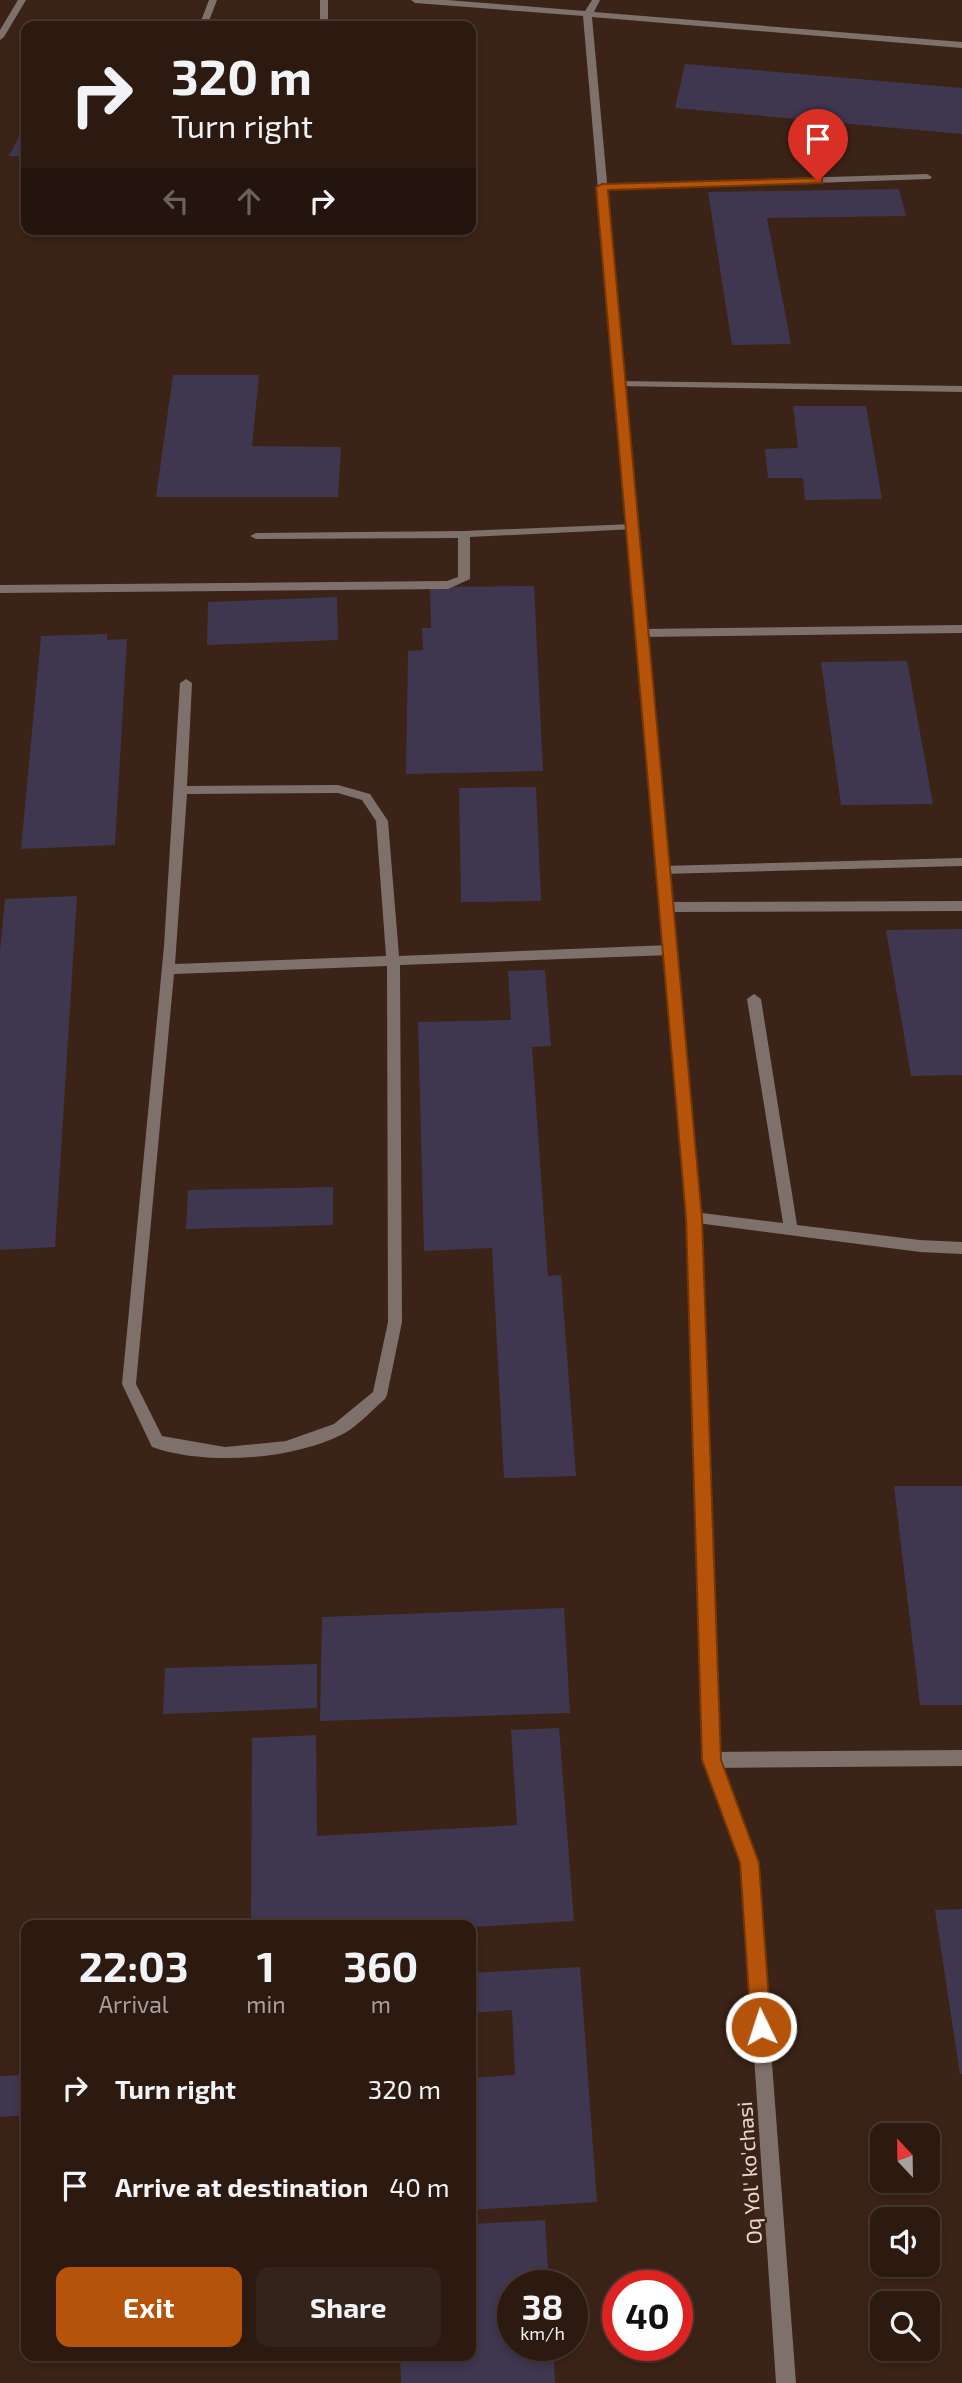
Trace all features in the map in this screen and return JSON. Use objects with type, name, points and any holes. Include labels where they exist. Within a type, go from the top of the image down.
[{"type":"street","points":[[0,37],[22,0]]},
{"type":"street","points":[[205,21],[213,0]]},
{"type":"street","points":[[324,0],[324,21]]},
{"type":"street","points":[[415,0],[962,45]]},
{"type":"street","points":[[587,16],[596,0]]},
{"type":"street","name":"Oq Yol' ko'chasi","points":[[587,16],[694,1218],[711,1760],[749,1863],[786,2383]]},
{"type":"street","points":[[602,187],[927,177]]},
{"type":"street","points":[[620,384],[962,389]]},
{"type":"street","points":[[256,536],[464,534],[632,527]]},
{"type":"street","points":[[0,589],[448,585],[464,579],[464,534]]},
{"type":"street","points":[[641,633],[960,629],[962,643]]},
{"type":"street","points":[[182,790],[338,789],[366,797],[382,821],[393,960],[395,1322],[380,1395],[339,1429],[286,1447],[225,1453],[158,1442],[129,1384],[170,969],[186,682]]},
{"type":"street","points":[[663,870],[962,862]]},
{"type":"street","points":[[666,907],[962,906]]},
{"type":"street","points":[[170,969],[670,950]]},
{"type":"street","points":[[754,999],[791,1230]]},
{"type":"street","points":[[694,1218],[920,1246],[962,1248]]},
{"type":"street","points":[[711,1760],[962,1758]]},
{"type":"building","points":[[685,64],[962,88],[962,134],[675,108]]},
{"type":"building","points":[[21,132],[21,157],[9,156]]},
{"type":"building","points":[[899,189],[906,216],[767,218],[791,344],[732,345],[708,192]]},
{"type":"building","points":[[173,375],[259,375],[252,446],[341,447],[338,497],[156,497]]},
{"type":"building","points":[[793,406],[866,406],[882,499],[805,500],[803,478],[768,478],[765,449],[798,448]]},
{"type":"building","points":[[534,586],[543,771],[406,774],[408,651],[423,650],[422,628],[431,628],[430,587]]},
{"type":"building","points":[[337,597],[338,640],[207,645],[208,602]]},
{"type":"building","points":[[107,634],[107,640],[127,639],[115,845],[21,849],[41,636]]},
{"type":"building","points":[[907,661],[933,804],[841,805],[821,662]]},
{"type":"building","points":[[536,787],[541,901],[461,902],[459,788]]},
{"type":"building","points":[[77,896],[55,1247],[0,1250],[0,952],[5,899]]},
{"type":"building","points":[[962,929],[962,1075],[911,1076],[886,930]]},
{"type":"building","points":[[545,970],[551,1046],[532,1047],[548,1276],[561,1275],[576,1476],[504,1478],[492,1248],[424,1251],[418,1022],[511,1020],[508,971]]},
{"type":"building","points":[[333,1187],[333,1225],[186,1229],[188,1190]]},
{"type":"building","points":[[894,1486],[962,1486],[962,1705],[920,1705]]},
{"type":"building","points":[[564,1608],[570,1713],[320,1721],[322,1617]]},
{"type":"building","points":[[317,1664],[317,1708],[163,1714],[165,1668]]},
{"type":"building","points":[[559,1728],[574,1921],[476,1927],[476,1920],[251,1920],[252,1738],[316,1735],[317,1836],[517,1825],[511,1730]]},
{"type":"building","points":[[962,1909],[962,2074],[960,2074],[935,1910]]},
{"type":"building","points":[[580,1967],[597,2202],[476,2210],[476,2078],[515,2075],[512,2010],[476,2013],[476,1973]]},
{"type":"building","points":[[21,2075],[21,2115],[0,2117],[0,2076]]},
{"type":"building","points":[[545,2220],[548,2270],[497,2270],[497,2361],[554,2361],[555,2383],[401,2383],[400,2361],[476,2361],[476,2224]]},
{"type":"route","points":[[761,2027],[749,1863],[711,1760],[694,1218],[602,187],[818,181]]}]
